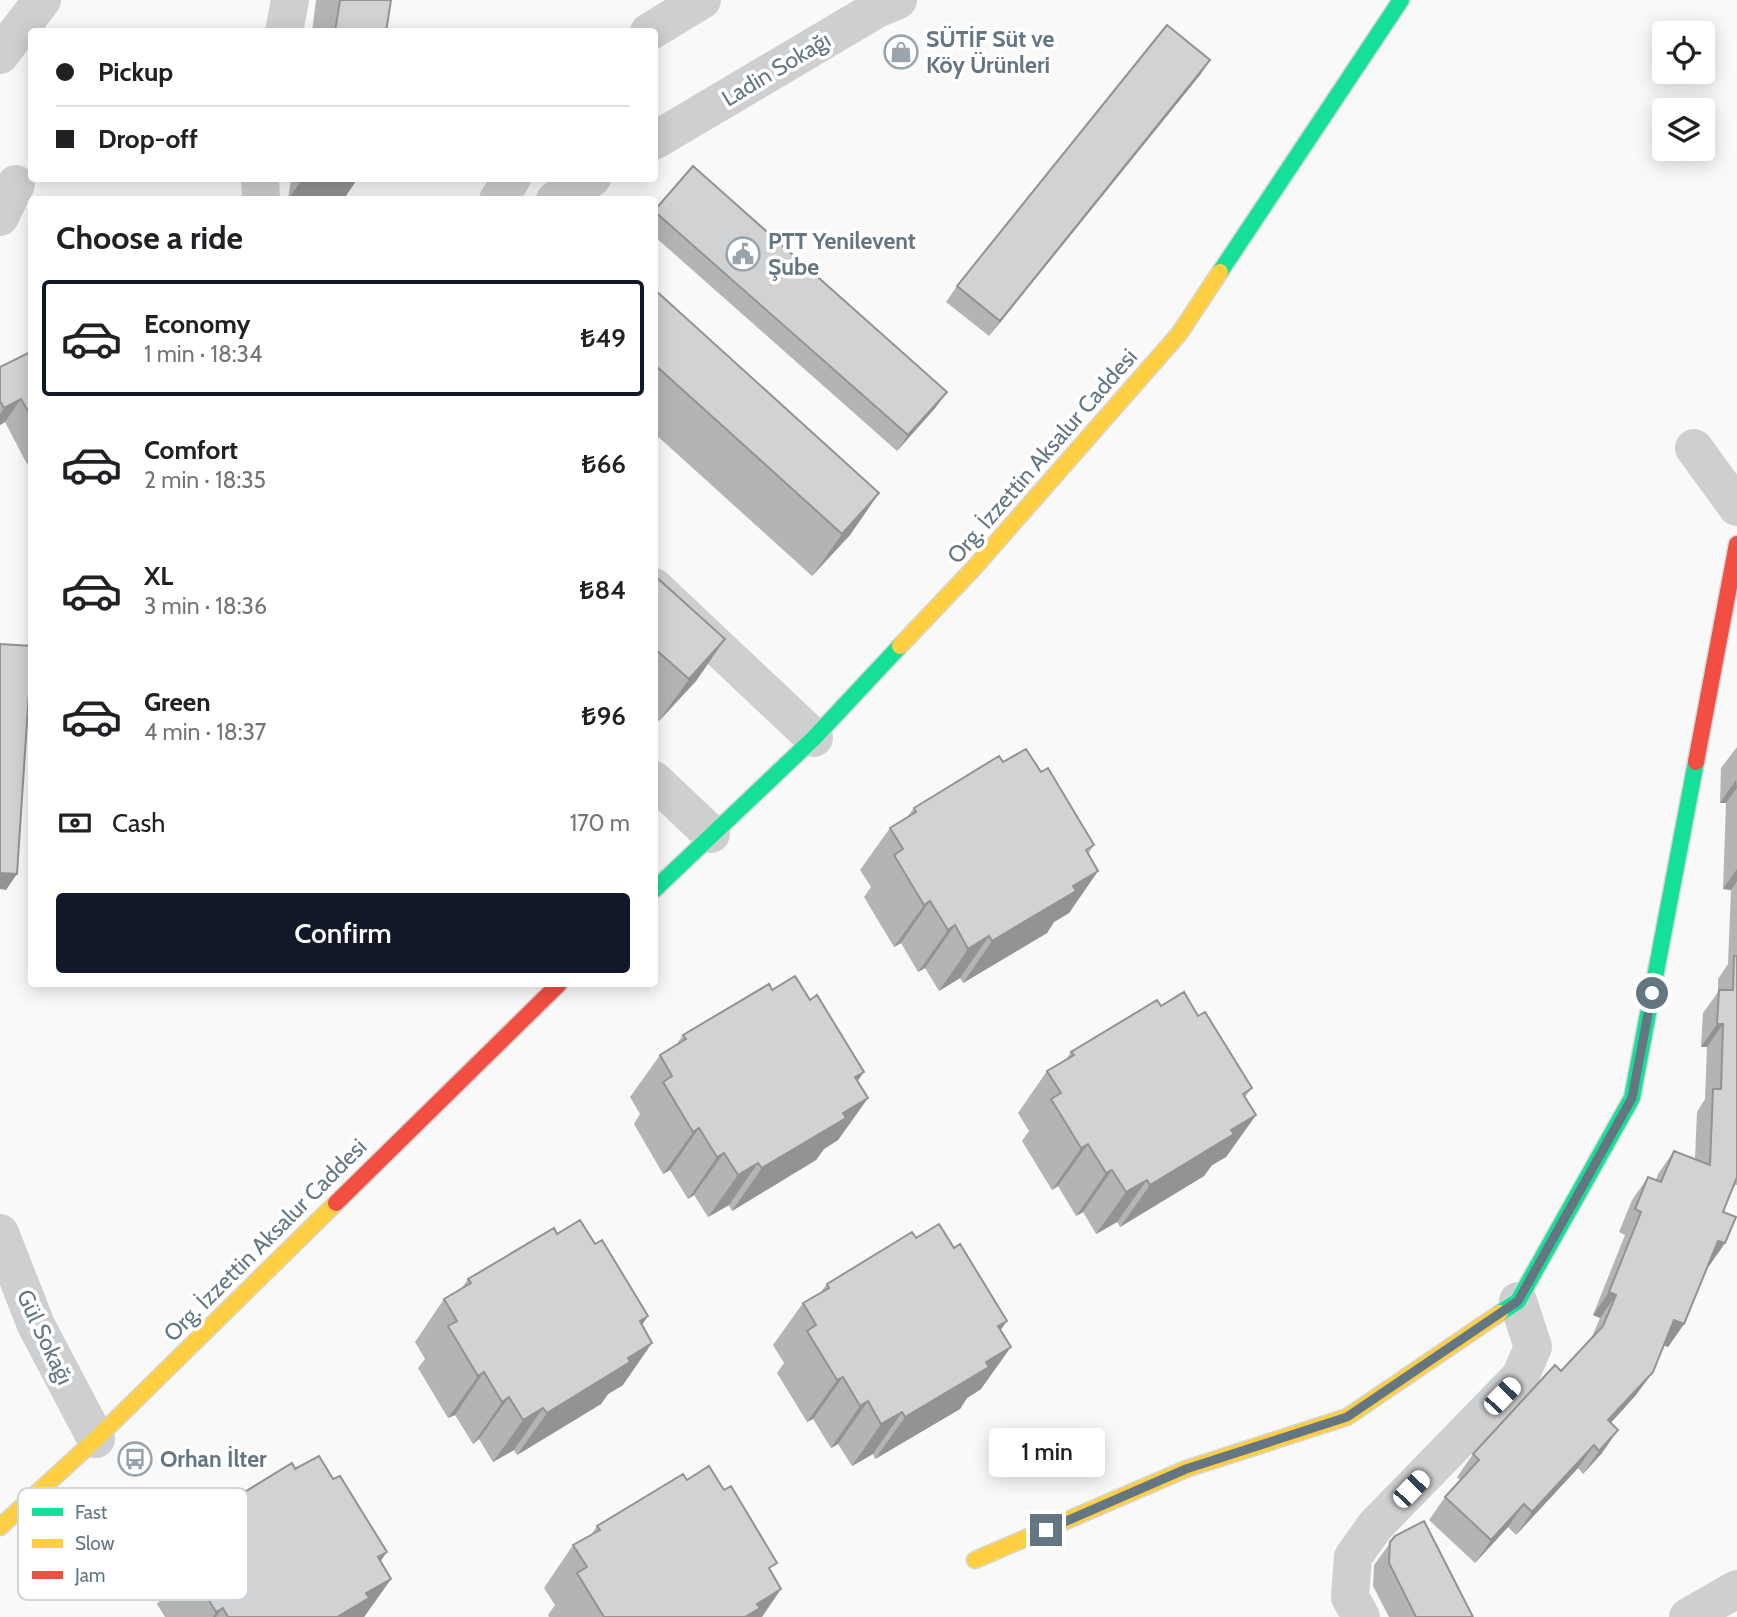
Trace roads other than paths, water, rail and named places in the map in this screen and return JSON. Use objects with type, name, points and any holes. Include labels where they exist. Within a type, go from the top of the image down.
[{"type":"main road","name":"Org. İzzettin Aksalur Caddesi","points":[[658,886],[814,738],[973,569],[1179,334],[1401,0]]},
{"type":"main road","points":[[975,1560],[1186,1469],[1347,1417],[1518,1301],[1632,1098],[1737,544]]},
{"type":"main road","name":"Org. İzzettin Aksalur Caddesi","points":[[43,1488],[96,1439],[556,987]]},
{"type":"main road","name":"Org. İzzettin Aksalur Caddesi","points":[[0,1527],[18,1510]]},
{"type":"street","points":[[0,55],[42,0]]},
{"type":"street","points":[[286,28],[290,0]]},
{"type":"street","points":[[656,28],[702,0]]},
{"type":"street","name":"Ladin Sokağı","points":[[658,139],[884,3]]},
{"type":"street","points":[[562,196],[585,182]]},
{"type":"street","points":[[0,217],[16,184]]},
{"type":"street","points":[[1694,448],[1737,507]]},
{"type":"street","points":[[658,591],[814,738]]},
{"type":"street","points":[[658,784],[712,834]]},
{"type":"street","name":"Gül Sokağı","points":[[0,1233],[36,1325],[96,1439]]},
{"type":"street","points":[[1361,1617],[1350,1597],[1353,1557],[1375,1526],[1520,1377],[1533,1347],[1518,1301]]},
{"type":"street","points":[[1688,1617],[1737,1589]]},
{"type":"place","name":"SÜTİF Süt ve Köy Ürünleri","points":[[901,52]]},
{"type":"place","name":"PTT Yenilevent Şube","points":[[743,254]]},
{"type":"place","name":"Orhan İlter","points":[[135,1459]]}]
